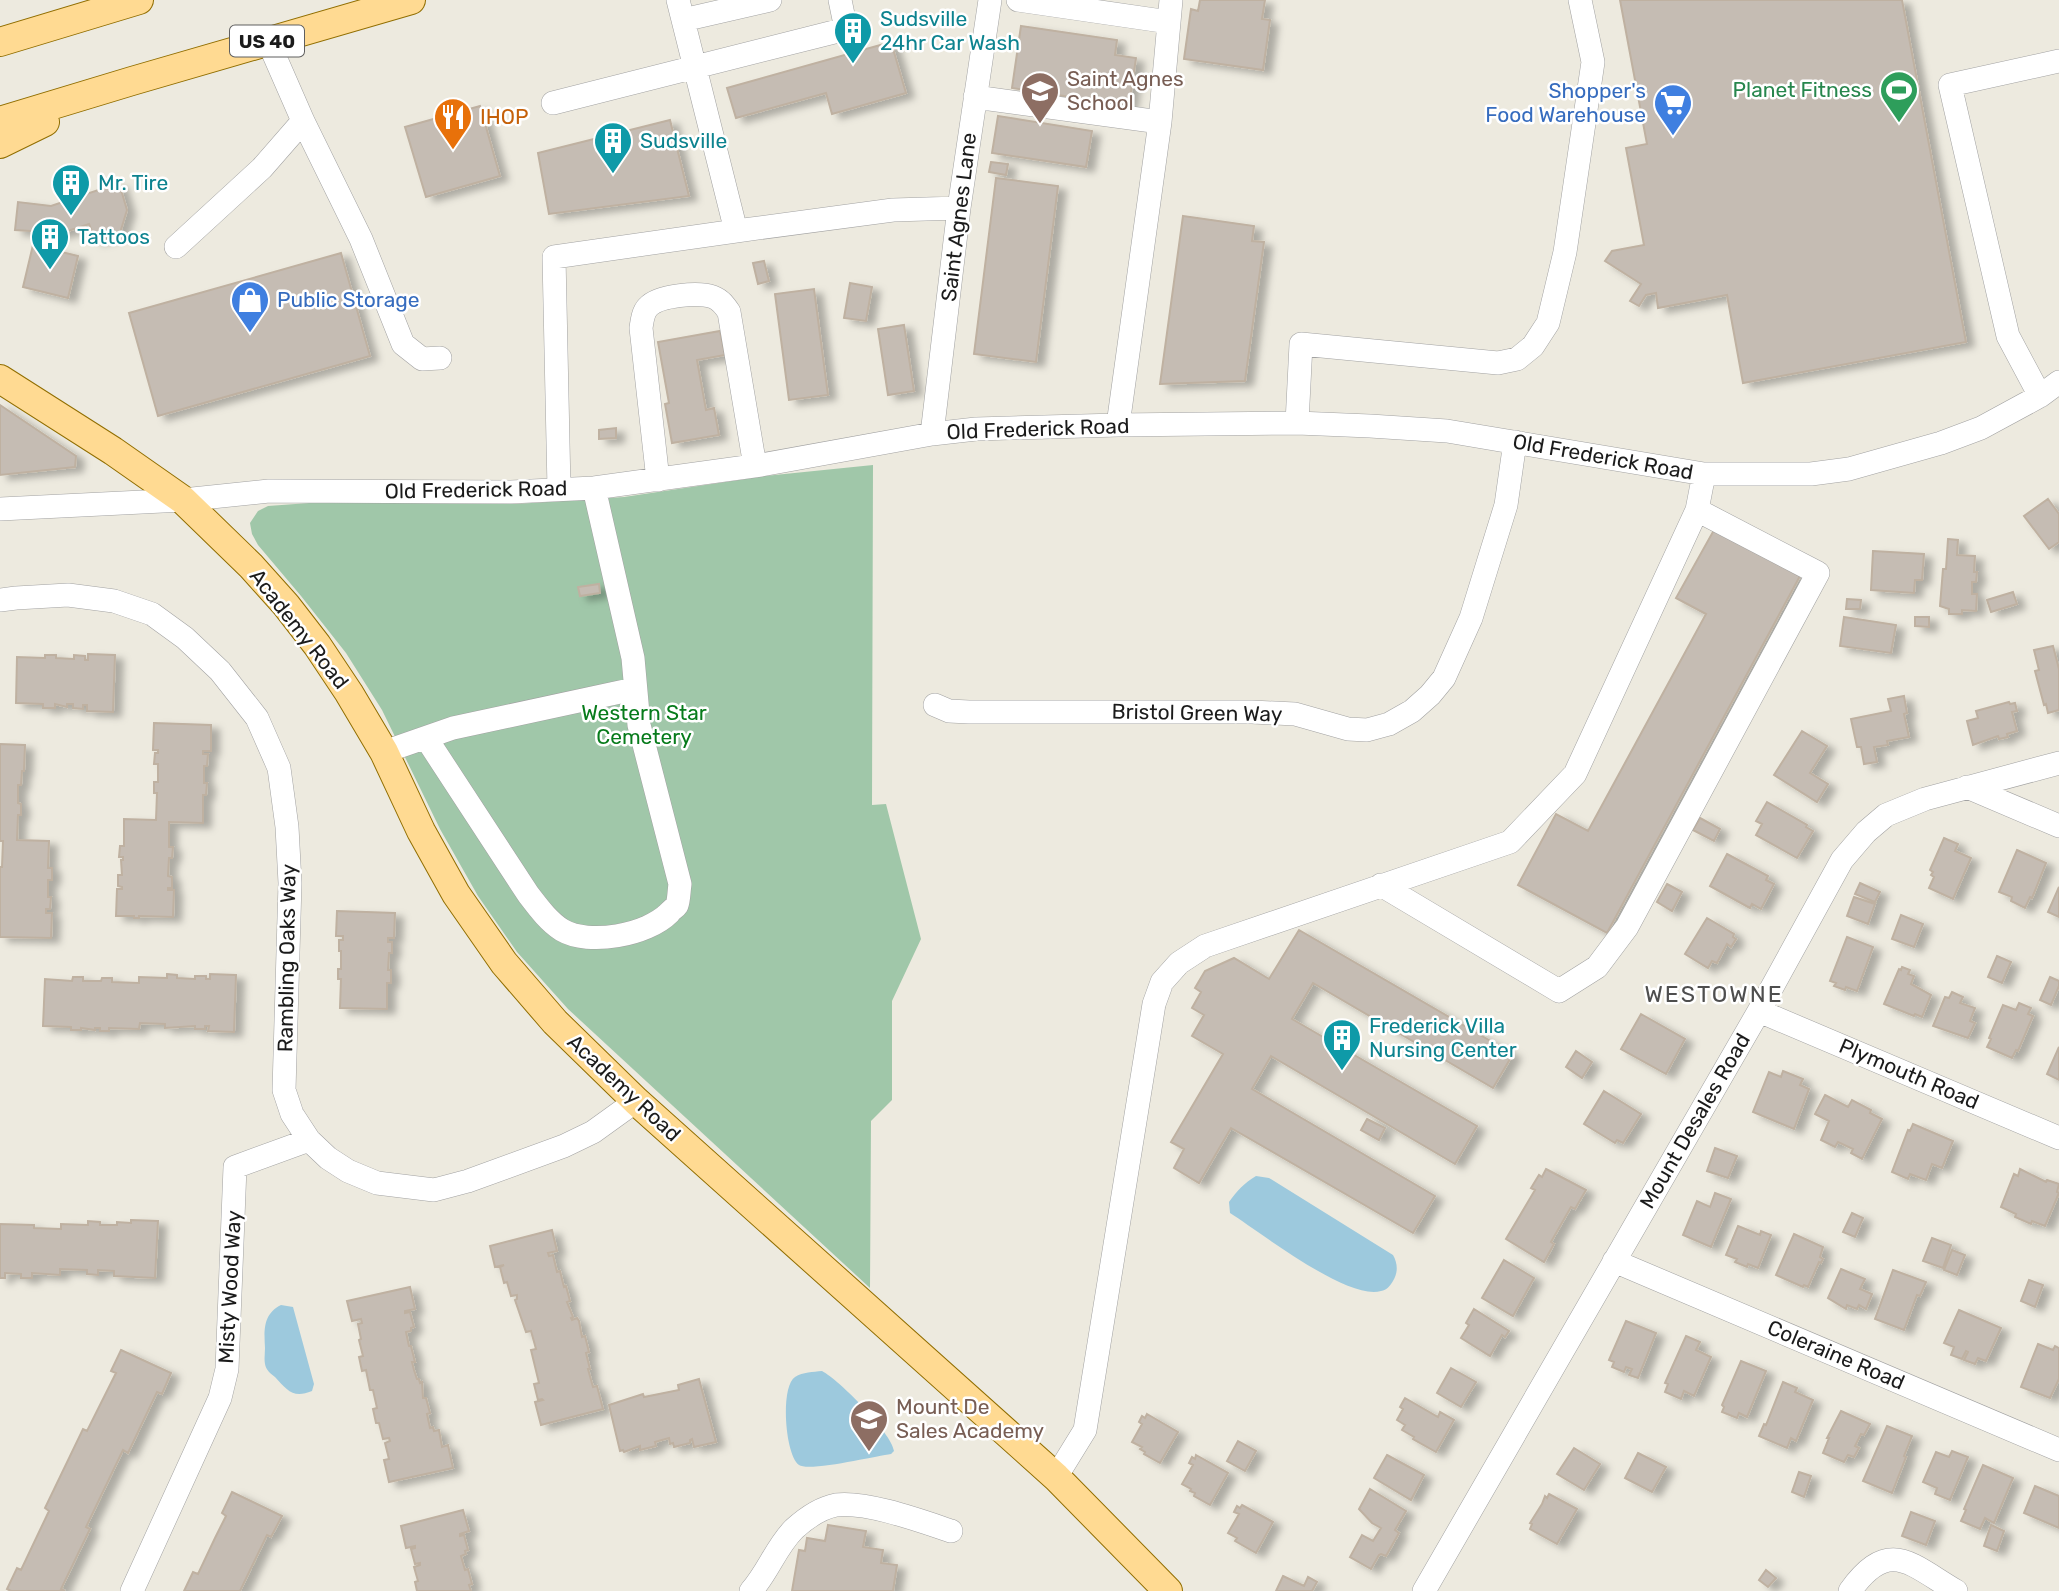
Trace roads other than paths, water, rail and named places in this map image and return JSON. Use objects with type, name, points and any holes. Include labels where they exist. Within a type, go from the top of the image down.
[{"type":"main road","points":[[0,36],[79,8],[139,0]]},
{"type":"main road","name":"US 40","points":[[0,121],[411,0]]},
{"type":"main road","points":[[0,42],[79,8]]},
{"type":"main road","points":[[0,144],[123,83]]},
{"type":"main road","name":"Academy Road","points":[[0,379],[183,499],[251,566],[317,645],[349,693],[384,752],[421,831],[456,894],[503,963],[555,1022],[636,1101],[1056,1477],[1168,1591]]},
{"type":"street","points":[[736,231],[680,10],[770,0]]},
{"type":"street","points":[[553,103],[846,29],[840,0]]},
{"type":"street","name":"Saint Agnes Lane","points":[[932,434],[959,208],[990,0]]},
{"type":"street","points":[[1018,0],[1170,11],[1160,122],[1118,425]]},
{"type":"street","points":[[1297,423],[1301,344],[1499,363],[1517,359],[1533,346],[1548,323],[1565,252],[1593,62],[1580,0]]},
{"type":"street","points":[[268,41],[303,121],[361,239],[403,344],[422,359],[440,358]]},
{"type":"street","points":[[2040,396],[2008,336],[1950,85],[2059,61]]},
{"type":"street","points":[[975,97],[1160,122]]},
{"type":"street","points":[[176,247],[262,168],[303,121]]},
{"type":"street","points":[[559,489],[554,257],[893,209],[959,208]]},
{"type":"street","points":[[658,480],[641,328],[648,307],[656,302],[695,294],[714,298],[725,304],[729,312],[755,466]]},
{"type":"street","name":"Old Frederick Road","points":[[0,509],[183,499],[269,491],[511,492],[594,488],[755,466],[932,434],[976,429],[1118,425],[1297,423],[1447,431],[1704,474],[1811,474],[1849,469],[1941,443],[1981,428],[2040,396],[2059,382]]},
{"type":"street","name":"Bristol Green Way","points":[[935,705],[949,711],[969,712],[1252,712],[1295,715],[1348,729],[1367,730],[1390,724],[1430,695],[1444,678],[1459,648],[1498,537],[1506,505],[1515,442]]},
{"type":"street","points":[[1056,1477],[1084,1430],[1154,1004],[1162,982],[1179,963],[1205,946],[1510,842],[1575,774],[1696,510],[1704,474]]},
{"type":"street","points":[[426,737],[528,894],[544,914],[562,930],[580,936],[603,937],[634,933],[660,922],[677,905],[680,884],[639,725],[633,658],[594,488]]},
{"type":"street","points":[[1381,885],[1559,991],[1597,967],[1627,927],[1818,573],[1696,510]]},
{"type":"street","name":"Rambling Oaks Way","points":[[0,600],[68,595],[114,601],[152,614],[185,638],[220,671],[257,718],[279,768],[287,827],[290,883],[284,1090],[292,1114],[309,1140],[328,1158],[348,1171],[377,1183],[434,1190],[468,1181],[564,1146],[593,1132],[636,1101]]},
{"type":"street","points":[[384,752],[453,728],[634,689]]},
{"type":"street","name":"Mount Desales Road","points":[[1424,1591],[1759,1011],[1842,860],[1866,832],[1886,815],[1925,799],[2059,763]]},
{"type":"street","points":[[1967,787],[2059,826]]},
{"type":"street","name":"Plymouth Road","points":[[1759,1011],[2059,1138]]},
{"type":"street","name":"Misty Wood Way","points":[[132,1591],[220,1398],[227,1370],[235,1167],[309,1140]]},
{"type":"street","name":"Coleraine Road","points":[[1614,1261],[2059,1450]]},
{"type":"street","points":[[751,1591],[794,1529],[814,1514],[834,1506],[855,1505],[904,1515],[951,1531]]},
{"type":"street","points":[[1850,1591],[1871,1567],[1884,1559],[1898,1560],[1914,1566],[1956,1591]]},
{"type":"water","points":[[1256,1176],[1269,1178],[1393,1255],[1397,1272],[1389,1286],[1381,1291],[1366,1291],[1348,1286],[1304,1263],[1230,1213],[1229,1202]]},
{"type":"water","points":[[281,1305],[293,1307],[314,1384],[312,1391],[295,1394],[269,1372],[266,1366],[266,1323],[271,1313]]},
{"type":"water","points":[[822,1371],[875,1420],[891,1443],[894,1451],[891,1454],[815,1467],[799,1465],[794,1459],[786,1421],[790,1383],[795,1377],[805,1373]]},
{"type":"place","name":"Sudsville 24hr Car Wash","points":[[853,65]]},
{"type":"place","name":"Planet Fitness","points":[[1899,124]]},
{"type":"place","name":"Saint Agnes School","points":[[1040,125]]},
{"type":"place","name":"Shopper's Food Warehouse","points":[[1673,137]]},
{"type":"place","name":"IHOP","points":[[453,151]]},
{"type":"place","name":"Sudsville","points":[[613,175]]},
{"type":"place","name":"Mr. Tire","points":[[71,217]]},
{"type":"place","name":"Tattoos","points":[[50,271]]},
{"type":"place","name":"Public Storage","points":[[250,334]]},
{"type":"place","name":"Frederick Villa Nursing Center","points":[[1342,1072]]},
{"type":"place","name":"Mount De Sales Academy","points":[[869,1453]]},
{"type":"district","name":"WESTOWNE","points":[[1714,994]]},
{"type":"park label","name":"Western Star Cemetery","points":[[644,725]]}]
